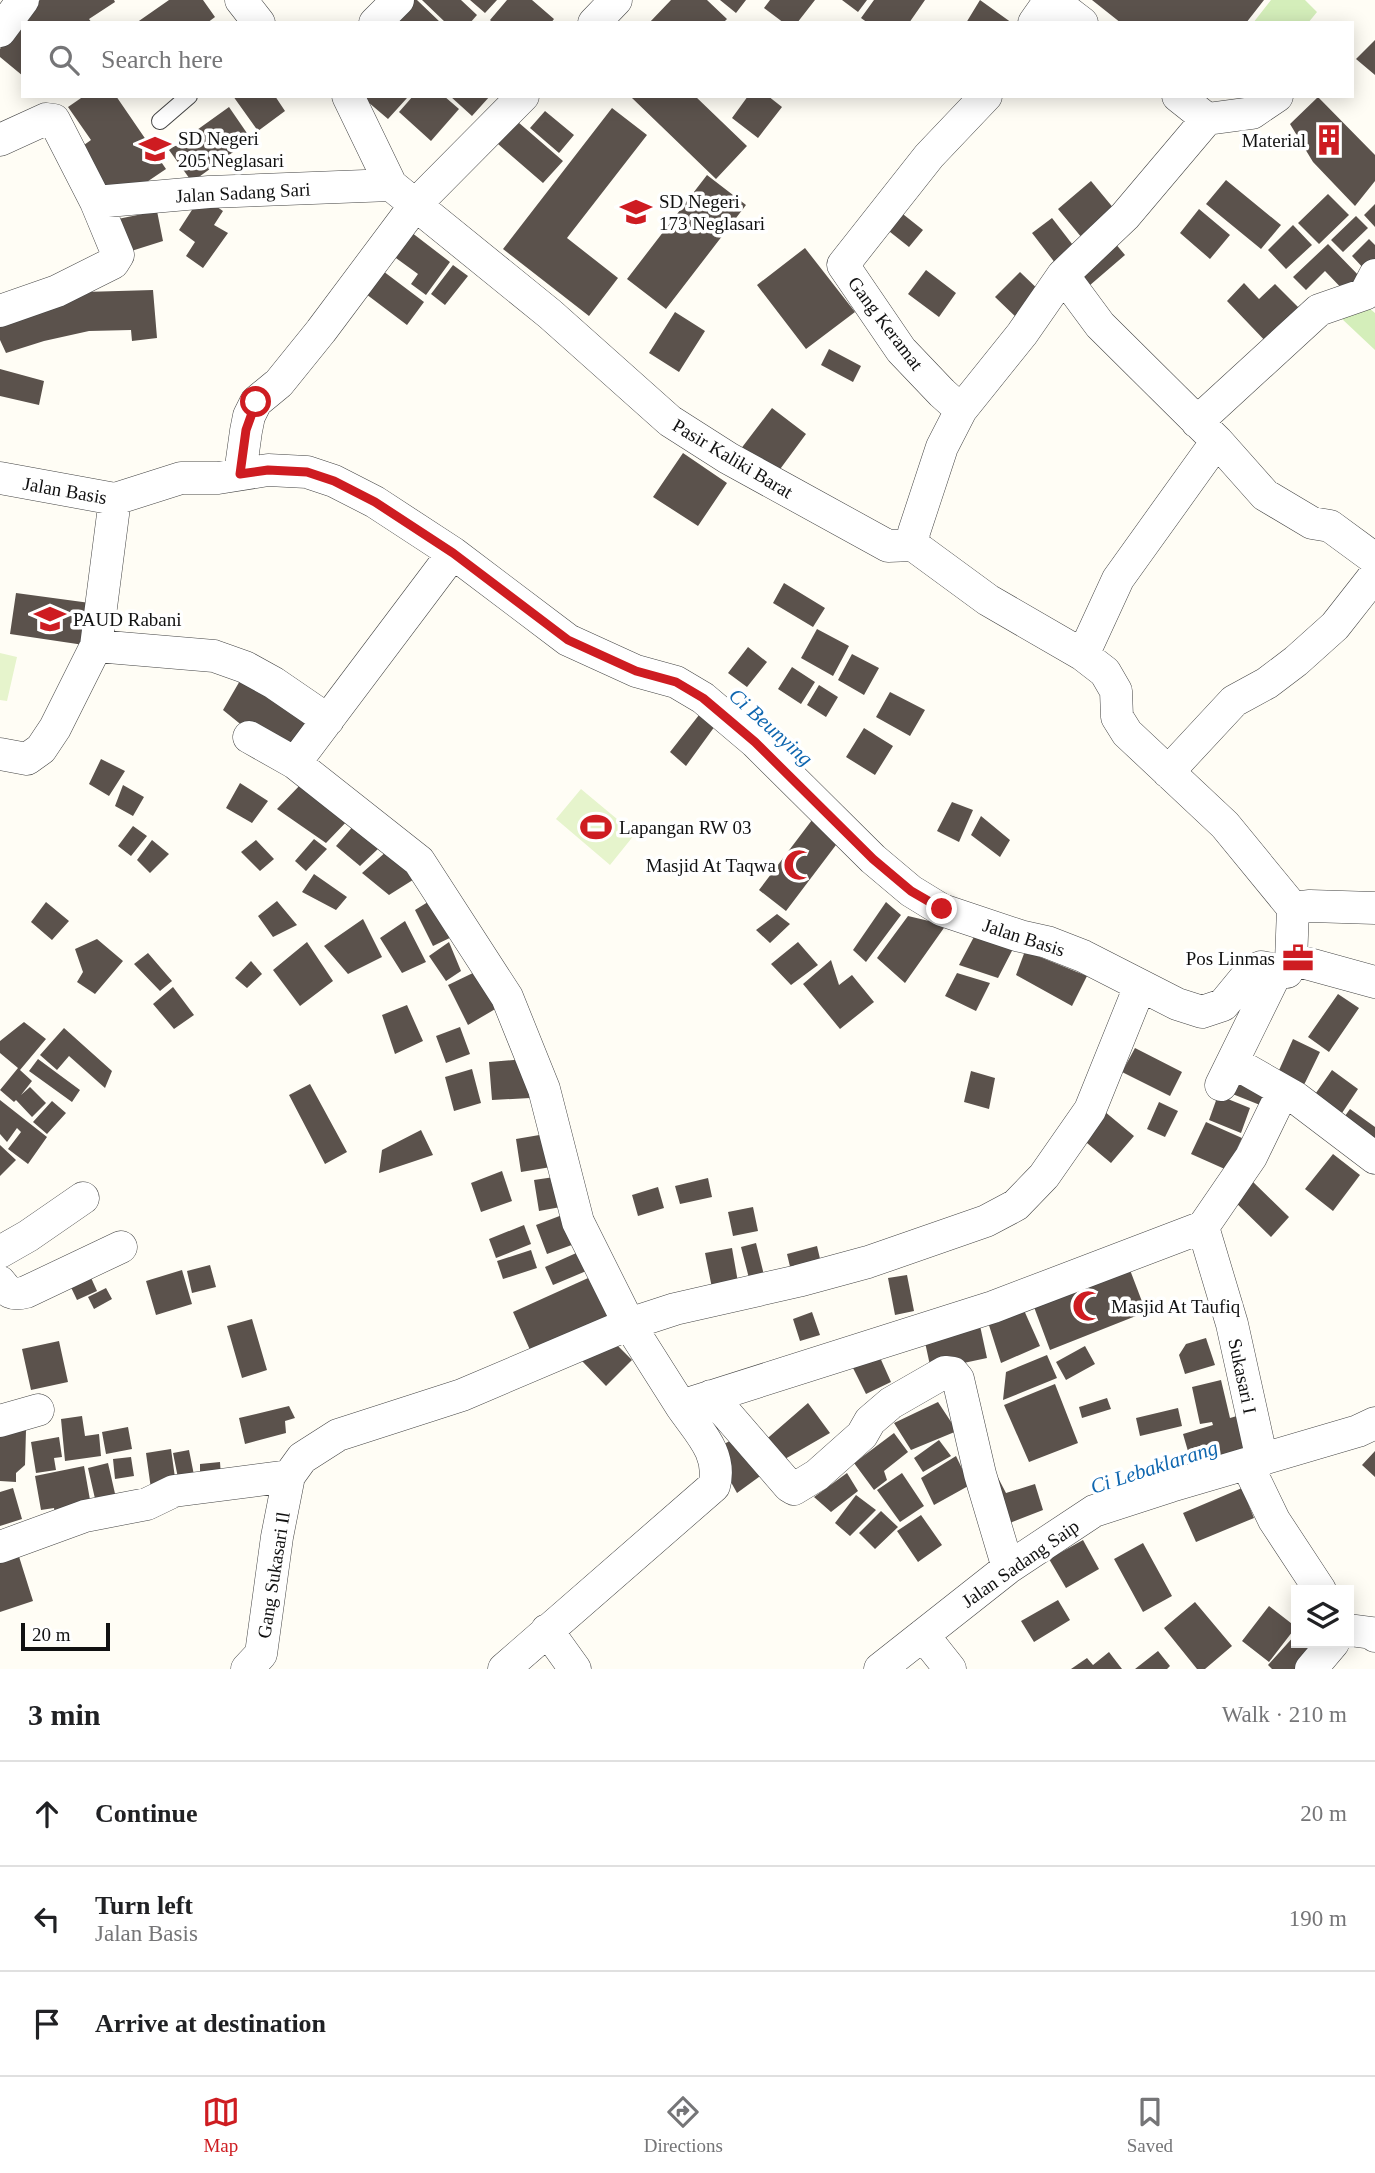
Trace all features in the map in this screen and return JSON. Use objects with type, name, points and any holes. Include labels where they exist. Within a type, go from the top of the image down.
[{"type":"street","points":[[0,32],[23,0]]},
{"type":"street","points":[[241,0],[257,21]]},
{"type":"street","points":[[377,21],[398,0]]},
{"type":"street","points":[[596,21],[616,0]]},
{"type":"street","points":[[1035,21],[1051,0],[1079,21]]},
{"type":"street","points":[[349,98],[391,185]]},
{"type":"street","points":[[240,474],[246,430],[256,402],[279,383],[416,204],[521,98]]},
{"type":"street","name":"Gang Keramat","points":[[961,410],[901,349],[843,265],[929,156],[984,98]]},
{"type":"street","points":[[1181,98],[1207,118],[1252,113],[1274,98]]},
{"type":"street","points":[[913,545],[914,532],[942,447],[961,410],[1022,334],[1063,275],[1125,216],[1207,118]]},
{"type":"street","points":[[0,140],[46,119],[54,120],[96,202],[118,255],[113,263],[57,291],[0,311]]},
{"type":"street","name":"Jalan Sadang Sari","points":[[96,202],[209,192],[391,185]]},
{"type":"street","name":"Pasir Kaliki Barat","points":[[391,185],[550,314],[670,421],[728,458],[888,546],[913,545],[988,600],[1083,655],[1105,672],[1116,691],[1117,716],[1127,733],[1226,825],[1293,908]]},
{"type":"street","points":[[1063,275],[1100,325],[1207,431],[1265,495],[1312,523],[1330,526],[1375,559]]},
{"type":"street","points":[[1083,655],[1118,579],[1207,431],[1319,310],[1372,292]]},
{"type":"street","name":"Jalan Basis","points":[[0,478],[115,499],[181,478],[218,478],[268,470],[307,472],[334,481],[375,502],[453,553],[568,640],[636,671],[676,682],[703,698],[755,742],[873,859],[911,891],[942,909],[1083,956],[1177,1004],[1202,1012],[1223,1005],[1251,971],[1261,967],[1287,965]]},
{"type":"street","points":[[0,754],[27,759],[41,749],[55,728],[96,646],[115,499]]},
{"type":"street","points":[[295,763],[453,553]]},
{"type":"street","points":[[1168,772],[1234,701],[1267,683],[1335,626],[1375,575]]},
{"type":"street","points":[[96,646],[214,656],[245,667],[274,683],[328,720]]},
{"type":"street","points":[[249,737],[295,763],[419,861],[507,997],[544,1088],[578,1222],[629,1324],[712,1451],[718,1473],[714,1486],[504,1669]]},
{"type":"street","points":[[1375,908],[1293,908],[1287,965],[1243,1036],[1227,1073],[1283,1091],[1296,1098],[1375,1158]]},
{"type":"street","points":[[1287,965],[1375,982]]},
{"type":"street","points":[[0,1547],[85,1516],[147,1504],[174,1491],[289,1476],[302,1458],[338,1434],[462,1395],[629,1324],[675,1309],[868,1262],[986,1221],[1016,1205],[1044,1176],[1090,1110],[1140,986]]},
{"type":"street","points":[[681,1406],[993,1307],[1203,1227],[1251,1157],[1283,1091]]},
{"type":"street","points":[[0,1251],[28,1237],[83,1198]]},
{"type":"street","name":"Sukasari I","points":[[1203,1227],[1232,1324],[1257,1456],[1274,1520],[1317,1585]]},
{"type":"street","points":[[0,1282],[10,1293],[16,1295],[121,1247]]},
{"type":"street","points":[[711,1396],[757,1452],[794,1489],[817,1475],[862,1435],[870,1421],[891,1403],[944,1373],[953,1373],[958,1379],[980,1474],[1005,1558]]},
{"type":"street","points":[[0,1421],[38,1410]]},
{"type":"street","name":"Jalan Sadang Saip","points":[[880,1669],[923,1635],[1005,1558],[1094,1511],[1257,1456],[1358,1431],[1375,1423]]},
{"type":"street","name":"Gang Sukasari Il","points":[[264,1664],[277,1537],[289,1476]]},
{"type":"street","points":[[547,1630],[575,1669]]},
{"type":"street","points":[[923,1635],[950,1669]]},
{"type":"street","points":[[1311,1669],[1329,1648]]},
{"type":"lane","points":[[160,121],[187,98]]},
{"type":"green space","points":[[1271,0],[1305,0],[1317,12],[1310,21],[1255,21]]},
{"type":"green space","points":[[1364,304],[1375,313],[1375,350],[1341,318]]},
{"type":"green space","points":[[0,653],[17,657],[7,701],[0,700]]},
{"type":"green space","name":"Lapangan RW 03","points":[[581,789],[635,834],[610,865],[556,819]]},
{"type":"building","points":[[40,0],[115,2],[89,19],[90,21],[21,21],[21,74],[0,57],[0,49],[24,7],[28,11]]},
{"type":"building","points":[[169,0],[203,0],[215,17],[210,21],[139,21]]},
{"type":"building","points":[[411,0],[417,0],[439,21],[391,21]]},
{"type":"building","points":[[422,0],[461,0],[477,15],[472,21],[444,21]]},
{"type":"building","points":[[470,0],[497,0],[485,13]]},
{"type":"building","points":[[507,0],[532,0],[554,19],[552,21],[490,20]]},
{"type":"building","points":[[671,0],[707,0],[727,19],[725,21],[651,21]]},
{"type":"building","points":[[720,0],[746,0],[736,13]]},
{"type":"building","points":[[770,0],[815,0],[799,21],[781,21],[764,8]]},
{"type":"building","points":[[842,0],[867,0],[858,12]]},
{"type":"building","points":[[874,0],[925,0],[910,21],[865,21],[861,18]]},
{"type":"building","points":[[980,0],[1009,21],[967,21]]},
{"type":"building","points":[[1092,0],[1264,0],[1248,21],[1118,21]]},
{"type":"building","points":[[1375,40],[1375,75],[1356,59]]},
{"type":"building","points":[[81,98],[117,98],[166,169],[129,194],[121,184],[107,194],[77,150],[91,140],[68,107]]},
{"type":"building","points":[[234,98],[276,98],[285,111],[258,131]]},
{"type":"building","points":[[363,98],[407,98],[388,119]]},
{"type":"building","points":[[411,98],[446,98],[459,109],[431,141],[399,112]]},
{"type":"building","points":[[452,98],[488,98],[472,116]]},
{"type":"building","points":[[632,98],[697,98],[747,146],[716,179]]},
{"type":"building","points":[[747,98],[771,98],[782,107],[758,138],[732,118]]},
{"type":"building","name":"Material","points":[[1319,98],[1375,155],[1375,181],[1355,206],[1313,162],[1290,124]]},
{"type":"building","points":[[229,107],[251,139],[192,182],[169,150]]},
{"type":"building","points":[[612,108],[647,135],[567,238],[618,278],[589,316],[503,249]]},
{"type":"building","points":[[545,111],[574,135],[559,153],[530,128]]},
{"type":"building","points":[[518,122],[563,161],[543,183],[498,144]]},
{"type":"building","points":[[707,175],[746,205],[666,309],[627,279]]},
{"type":"building","points":[[1226,180],[1281,225],[1261,249],[1206,204]]},
{"type":"building","points":[[1091,181],[1120,216],[1087,244],[1058,209]]},
{"type":"building","points":[[1328,194],[1349,215],[1319,244],[1298,223]]},
{"type":"building","points":[[201,196],[223,211],[214,225],[228,233],[203,268],[186,256],[195,242],[179,230]]},
{"type":"building","points":[[1375,204],[1375,227],[1364,215]]},
{"type":"building","points":[[894,207],[923,230],[909,247],[880,224]]},
{"type":"building","points":[[1199,209],[1230,235],[1210,259],[1180,233]]},
{"type":"building","points":[[157,211],[163,241],[125,253],[113,220]]},
{"type":"building","points":[[1356,216],[1368,228],[1343,252],[1331,240]]},
{"type":"building","points":[[1052,218],[1079,253],[1059,268],[1032,233]]},
{"type":"building","points":[[1293,225],[1312,245],[1286,269],[1268,250]]},
{"type":"building","points":[[407,229],[450,262],[426,295],[411,284],[418,274],[389,253]]},
{"type":"building","points":[[1109,236],[1125,255],[1082,292],[1065,273]]},
{"type":"building","points":[[1369,239],[1375,245],[1375,262],[1366,271],[1352,256]]},
{"type":"building","points":[[1328,244],[1364,281],[1349,296],[1325,271],[1306,290],[1293,277]]},
{"type":"building","points":[[805,248],[855,312],[806,349],[757,285]]},
{"type":"building","points":[[453,265],[468,276],[445,305],[431,294]]},
{"type":"building","points":[[379,268],[424,302],[407,325],[362,291]]},
{"type":"building","points":[[926,270],[956,293],[939,317],[908,294]]},
{"type":"building","points":[[1020,272],[1045,296],[1020,321],[995,297]]},
{"type":"building","points":[[1244,283],[1259,299],[1275,284],[1305,314],[1271,347],[1227,301]]},
{"type":"building","points":[[153,290],[157,338],[132,341],[131,330],[89,331],[6,353],[0,340],[0,324],[84,292]]},
{"type":"building","points":[[675,312],[705,331],[679,372],[649,353]]},
{"type":"building","points":[[829,349],[861,366],[853,382],[821,365]]},
{"type":"building","points":[[0,369],[44,381],[39,405],[0,396]]},
{"type":"building","points":[[772,408],[806,434],[775,476],[740,450]]},
{"type":"building","points":[[683,453],[727,483],[698,526],[653,497]]},
{"type":"building","points":[[784,583],[825,608],[813,627],[773,603]]},
{"type":"building","name":"PAUD Rabani","points":[[16,593],[90,603],[84,645],[10,634]]},
{"type":"building","points":[[817,629],[849,646],[833,676],[801,658]]},
{"type":"building","points":[[748,647],[767,662],[747,687],[728,673]]},
{"type":"building","points":[[852,654],[879,668],[864,695],[838,680]]},
{"type":"building","points":[[792,667],[815,682],[801,704],[778,689]]},
{"type":"building","points":[[245,672],[311,714],[291,749],[260,740],[223,710]]},
{"type":"building","points":[[819,685],[838,697],[826,717],[807,705]]},
{"type":"building","points":[[890,692],[925,710],[910,736],[876,717]]},
{"type":"building","points":[[699,715],[715,726],[686,766],[670,752]]},
{"type":"building","points":[[864,728],[893,746],[875,775],[846,757]]},
{"type":"building","points":[[101,759],[125,771],[109,796],[89,784]]},
{"type":"building","points":[[240,783],[268,801],[252,823],[226,808]]},
{"type":"building","points":[[302,783],[351,817],[326,843],[277,809]]},
{"type":"building","points":[[123,785],[144,797],[133,816],[115,806]]},
{"type":"building","points":[[952,802],[973,810],[959,842],[937,831]]},
{"type":"building","points":[[981,816],[1010,840],[1000,857],[971,835]]},
{"type":"building","name":"Masjid At Taqwa","points":[[812,820],[839,841],[786,911],[759,890]]},
{"type":"building","points":[[355,824],[379,848],[360,866],[336,846]]},
{"type":"building","points":[[133,826],[147,836],[131,856],[118,846]]},
{"type":"building","points":[[314,839],[327,849],[306,871],[295,861]]},
{"type":"building","points":[[152,840],[169,854],[150,873],[137,860]]},
{"type":"building","points":[[256,840],[274,859],[260,871],[241,852]]},
{"type":"building","points":[[387,851],[416,878],[389,895],[362,873]]},
{"type":"building","points":[[314,874],[347,897],[336,910],[302,892]]},
{"type":"building","points":[[436,897],[458,934],[433,946],[415,910]]},
{"type":"building","points":[[277,901],[297,925],[273,937],[258,916]]},
{"type":"building","points":[[46,902],[69,921],[52,940],[31,922]]},
{"type":"building","points":[[886,902],[901,915],[866,962],[853,950]]},
{"type":"building","points":[[777,914],[790,924],[770,943],[756,930]]},
{"type":"building","points":[[908,916],[946,925],[905,983],[877,958]]},
{"type":"building","points":[[363,919],[382,957],[348,974],[324,946]]},
{"type":"building","points":[[405,921],[426,962],[402,973],[380,938]]},
{"type":"building","points":[[976,933],[1015,945],[998,978],[959,965]]},
{"type":"building","points":[[97,939],[123,961],[95,994],[77,982],[83,972],[75,949]]},
{"type":"building","points":[[307,942],[333,981],[300,1006],[273,970]]},
{"type":"building","points":[[449,942],[461,971],[446,981],[429,956]]},
{"type":"building","points":[[798,942],[818,965],[791,985],[771,964]]},
{"type":"building","points":[[1025,951],[1087,976],[1072,1006],[1016,975]]},
{"type":"building","points":[[148,953],[172,981],[160,991],[134,964]]},
{"type":"building","points":[[831,960],[839,985],[852,975],[874,1002],[840,1029],[803,984]]},
{"type":"building","points":[[251,961],[262,974],[247,988],[235,978]]},
{"type":"building","points":[[475,972],[497,1008],[468,1025],[448,985]]},
{"type":"building","points":[[957,973],[990,983],[976,1011],[945,996]]},
{"type":"building","points":[[173,987],[194,1015],[174,1029],[153,1004]]},
{"type":"building","points":[[1338,994],[1359,1008],[1329,1052],[1308,1037]]},
{"type":"building","points":[[407,1005],[423,1041],[395,1054],[382,1015]]},
{"type":"building","points":[[24,1022],[46,1039],[20,1070],[32,1081],[21,1095],[30,1087],[46,1103],[32,1117],[16,1100],[14,1102],[0,1090],[18,1068],[0,1053],[0,1041]]},
{"type":"building","points":[[460,1027],[470,1054],[446,1063],[436,1036]]},
{"type":"building","points":[[64,1028],[112,1071],[105,1088],[69,1056],[57,1070],[40,1055]]},
{"type":"building","points":[[1293,1039],[1320,1052],[1302,1089],[1276,1077]]},
{"type":"building","points":[[1135,1048],[1182,1072],[1170,1096],[1122,1072]]},
{"type":"building","points":[[38,1059],[80,1090],[72,1102],[29,1071]]},
{"type":"building","points":[[526,1059],[530,1098],[492,1100],[489,1062]]},
{"type":"building","points":[[472,1069],[481,1103],[454,1111],[445,1077]]},
{"type":"building","points":[[1332,1070],[1358,1089],[1338,1119],[1311,1100]]},
{"type":"building","points":[[971,1071],[995,1078],[989,1109],[964,1102]]},
{"type":"building","points":[[1232,1073],[1266,1087],[1260,1105],[1225,1091]]},
{"type":"building","points":[[310,1084],[347,1152],[325,1164],[289,1095]]},
{"type":"building","points":[[1218,1095],[1250,1108],[1241,1133],[1209,1120]]},
{"type":"building","points":[[0,1100],[47,1137],[28,1164],[8,1149],[21,1132],[17,1128],[7,1142],[0,1134]]},
{"type":"building","points":[[52,1101],[66,1113],[47,1134],[33,1122]]},
{"type":"building","points":[[1159,1102],[1178,1111],[1165,1137],[1147,1129]]},
{"type":"building","points":[[1350,1109],[1375,1127],[1375,1139],[1337,1127]]},
{"type":"building","points":[[1104,1111],[1134,1136],[1111,1163],[1081,1138]]},
{"type":"building","points":[[1206,1122],[1242,1138],[1227,1170],[1191,1154]]},
{"type":"building","points":[[421,1130],[433,1155],[379,1173],[382,1150]]},
{"type":"building","points":[[551,1133],[557,1166],[521,1172],[516,1139]]},
{"type":"building","points":[[0,1145],[16,1160],[0,1176]]},
{"type":"building","points":[[1333,1154],[1360,1175],[1333,1211],[1305,1189]]},
{"type":"building","points":[[502,1171],[512,1201],[481,1212],[471,1183]]},
{"type":"building","points":[[561,1176],[566,1206],[539,1211],[534,1180]]},
{"type":"building","points":[[708,1178],[712,1197],[680,1204],[675,1186]]},
{"type":"building","points":[[1249,1178],[1289,1217],[1271,1237],[1230,1197]]},
{"type":"building","points":[[658,1187],[664,1208],[638,1216],[632,1195]]},
{"type":"building","points":[[753,1207],[758,1231],[733,1236],[728,1212]]},
{"type":"building","points":[[570,1212],[580,1242],[547,1254],[536,1225]]},
{"type":"building","points":[[524,1225],[531,1244],[496,1258],[489,1239]]},
{"type":"building","points":[[756,1243],[766,1283],[751,1286],[741,1247]]},
{"type":"building","points":[[817,1246],[822,1267],[792,1275],[787,1254]]},
{"type":"building","points":[[732,1248],[739,1288],[713,1293],[705,1253]]},
{"type":"building","points":[[531,1250],[537,1268],[503,1279],[497,1261]]},
{"type":"building","points":[[583,1250],[591,1269],[553,1285],[545,1267]]},
{"type":"building","name":"Masjid At Taufiq","points":[[1127,1262],[1146,1312],[1050,1350],[1031,1299]]},
{"type":"building","points":[[210,1265],[216,1287],[192,1293],[187,1271]]},
{"type":"building","points":[[182,1270],[192,1304],[156,1315],[146,1281]]},
{"type":"building","points":[[88,1271],[97,1291],[77,1300],[68,1281]]},
{"type":"building","points":[[597,1274],[619,1322],[535,1361],[513,1312]]},
{"type":"building","points":[[907,1275],[914,1311],[895,1315],[888,1278]]},
{"type":"building","points":[[106,1288],[112,1299],[94,1309],[88,1297]]},
{"type":"building","points":[[1023,1308],[1040,1346],[1001,1363],[987,1319]]},
{"type":"building","points":[[812,1312],[820,1335],[800,1341],[793,1319]]},
{"type":"building","points":[[252,1319],[267,1370],[242,1378],[227,1326]]},
{"type":"building","points":[[979,1321],[987,1358],[931,1370],[923,1333]]},
{"type":"building","points":[[1206,1338],[1215,1365],[1185,1374],[1179,1355],[1186,1344]]},
{"type":"building","points":[[59,1341],[68,1382],[31,1390],[22,1349]]},
{"type":"building","points":[[616,1344],[632,1360],[606,1386],[582,1361]]},
{"type":"building","points":[[1085,1346],[1095,1364],[1066,1380],[1056,1362]]},
{"type":"building","points":[[878,1353],[891,1382],[866,1394],[852,1366]]},
{"type":"building","points":[[1047,1355],[1057,1378],[1003,1400],[1006,1372]]},
{"type":"building","points":[[1221,1380],[1230,1418],[1237,1416],[1246,1449],[1192,1465],[1183,1434],[1213,1425],[1212,1422],[1200,1424],[1192,1387]]},
{"type":"building","points":[[1055,1384],[1078,1443],[1029,1462],[1004,1405]]},
{"type":"building","points":[[1107,1398],[1111,1409],[1082,1418],[1079,1407]]},
{"type":"building","points":[[938,1402],[957,1431],[911,1450],[894,1423]]},
{"type":"building","points":[[808,1403],[830,1433],[778,1463],[762,1443]]},
{"type":"building","points":[[289,1406],[295,1418],[285,1421],[286,1433],[245,1444],[239,1418]]},
{"type":"building","points":[[1178,1408],[1182,1426],[1140,1436],[1136,1418]]},
{"type":"building","points":[[82,1416],[85,1436],[99,1434],[101,1456],[65,1461],[61,1419]]},
{"type":"building","points":[[128,1427],[132,1449],[106,1454],[102,1432]]},
{"type":"building","points":[[0,1430],[26,1430],[25,1465],[16,1473],[16,1482],[0,1481]]},
{"type":"building","points":[[894,1433],[908,1452],[884,1471],[887,1480],[874,1490],[854,1463]]},
{"type":"building","points":[[59,1437],[62,1457],[54,1458],[56,1470],[36,1473],[31,1442]]},
{"type":"building","points":[[737,1437],[767,1471],[737,1493],[713,1450]]},
{"type":"building","points":[[939,1440],[951,1456],[923,1472],[914,1458]]},
{"type":"building","points":[[171,1449],[176,1485],[151,1489],[146,1453]]},
{"type":"building","points":[[189,1450],[195,1480],[179,1483],[173,1453]]},
{"type":"building","points":[[1375,1451],[1375,1477],[1362,1465]]},
{"type":"building","points":[[956,1456],[970,1485],[934,1505],[921,1478]]},
{"type":"building","points":[[131,1457],[134,1476],[115,1479],[113,1459]]},
{"type":"building","points":[[220,1462],[221,1476],[200,1478],[200,1464]]},
{"type":"building","points":[[108,1463],[116,1498],[96,1503],[88,1468]]},
{"type":"building","points":[[84,1466],[92,1511],[56,1519],[54,1508],[41,1510],[35,1476]]},
{"type":"building","points":[[994,1470],[1006,1493],[1035,1484],[1043,1510],[1002,1526]]},
{"type":"building","points":[[847,1473],[858,1491],[831,1512],[814,1497]]},
{"type":"building","points":[[902,1473],[924,1506],[900,1522],[877,1490]]},
{"type":"building","points":[[13,1488],[22,1519],[0,1526],[0,1492]]},
{"type":"building","points":[[1242,1488],[1254,1518],[1196,1542],[1183,1513]]},
{"type":"building","points":[[856,1495],[876,1510],[850,1536],[835,1523]]},
{"type":"building","points":[[881,1511],[898,1527],[875,1549],[859,1533]]},
{"type":"building","points":[[921,1515],[942,1545],[918,1562],[897,1531]]},
{"type":"building","points":[[1083,1540],[1099,1569],[1066,1588],[1049,1559]]},
{"type":"building","points":[[1143,1543],[1172,1596],[1143,1612],[1114,1559]]},
{"type":"building","points":[[16,1547],[33,1601],[0,1612],[0,1552]]},
{"type":"building","points":[[1058,1600],[1070,1620],[1034,1642],[1021,1621]]},
{"type":"building","points":[[1195,1602],[1232,1646],[1205,1669],[1197,1669],[1164,1628]]},
{"type":"building","points":[[1269,1606],[1291,1623],[1291,1633],[1269,1662],[1242,1641]]},
{"type":"building","points":[[1291,1640],[1291,1648],[1313,1648],[1302,1669],[1272,1669],[1268,1665]]},
{"type":"building","points":[[1158,1651],[1170,1666],[1167,1669],[1135,1669]]},
{"type":"building","points":[[1109,1652],[1122,1669],[1071,1669],[1087,1658],[1093,1665]]},
{"type":"place","name":"Material","points":[[1329,140]]},
{"type":"place","name":"SD Negeri 205 Neglasari","points":[[155,149]]},
{"type":"place","name":"SD Negeri 173 Neglasari","points":[[636,212]]},
{"type":"place","name":"PAUD Rabani","points":[[50,619]]},
{"type":"place","name":"Lapangan RW 03","points":[[596,827]]},
{"type":"place","name":"Masjid At Taqwa","points":[[799,865]]},
{"type":"place","name":"Pos Linmas","points":[[1298,958]]},
{"type":"place","name":"Masjid At Taufiq","points":[[1088,1306]]},
{"type":"route","points":[[256,402],[249,416],[240,474],[268,470],[307,472],[334,481],[375,502],[453,553],[568,640],[636,671],[676,682],[703,698],[755,742],[873,859],[911,891],[942,909]]},
{"type":"water label","name":"Ci Beunying","points":[[771,727]]},
{"type":"water label","name":"Ci Lebaklarang","points":[[1154,1467]]}]
